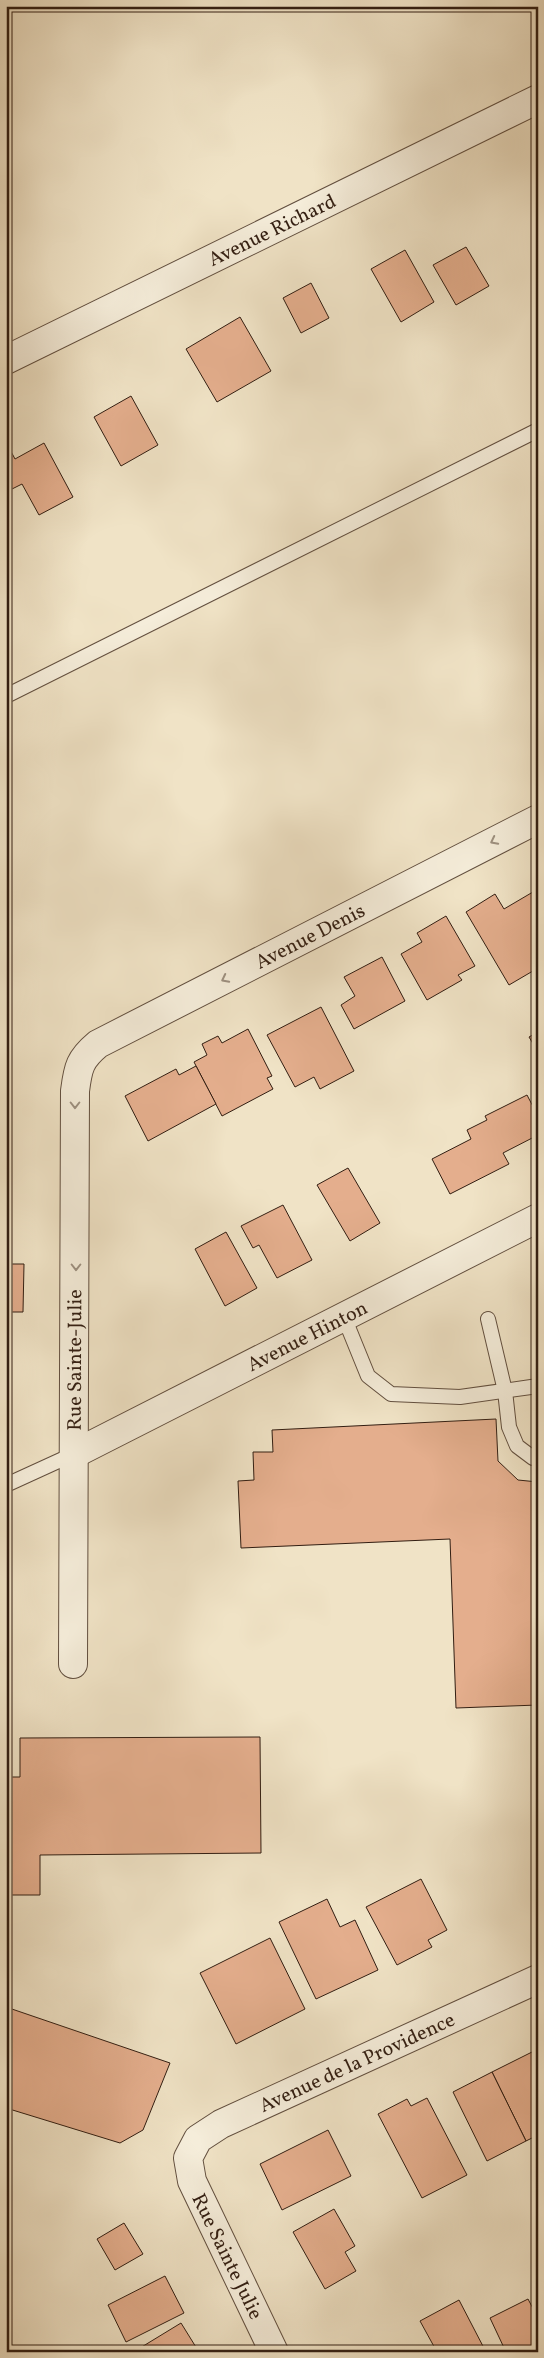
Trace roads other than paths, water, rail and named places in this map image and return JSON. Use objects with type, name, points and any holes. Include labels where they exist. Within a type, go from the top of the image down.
[{"type":"street","name":"Avenue Richard","points":[[6,360],[538,99]]},
{"type":"street","name":"Avenue Denis","points":[[83,1057],[98,1044],[111,1037],[538,819]]},
{"type":"street","name":"Rue Sainte-Julie","points":[[74,1664],[76,1453],[75,1090],[77,1073],[83,1057]]},
{"type":"street","name":"Avenue Hinton","points":[[76,1453],[538,1218]]},
{"type":"street","name":"Avenue de la Providence","points":[[188,2158],[198,2139],[221,2124],[538,1979]]},
{"type":"street","name":"Rue Sainte Julie","points":[[188,2158],[192,2181],[274,2352]]},
{"type":"lane","points":[[6,696],[538,430]]},
{"type":"lane","points":[[344,1317],[368,1376],[390,1394],[460,1397],[538,1386]]},
{"type":"lane","points":[[488,1319],[505,1391],[509,1427],[517,1446],[533,1458],[538,1457]]},
{"type":"lane","points":[[6,1485],[76,1453]]}]
